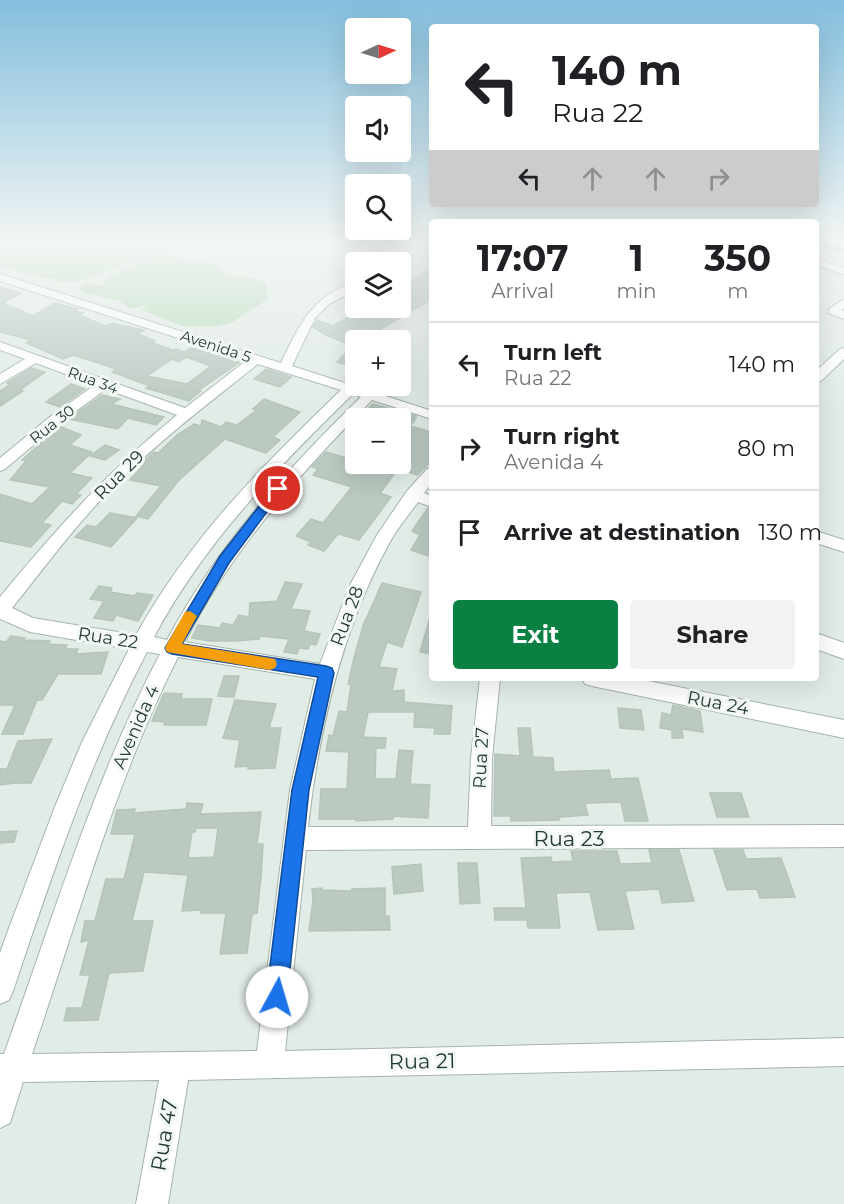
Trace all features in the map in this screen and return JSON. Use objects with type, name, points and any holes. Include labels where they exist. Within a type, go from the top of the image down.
[{"type":"street","name":"Avenida 5","points":[[57,296],[345,387]]},
{"type":"street","points":[[285,368],[310,318],[325,302],[336,296]]},
{"type":"street","name":"Rua 34","points":[[0,346],[187,414]]},
{"type":"street","points":[[819,375],[844,352]]},
{"type":"street","points":[[0,380],[34,358]]},
{"type":"street","name":"Rua 29","points":[[0,610],[106,485],[146,448],[256,359]]},
{"type":"street","name":"Rua 30","points":[[0,465],[56,419],[105,384]]},
{"type":"street","name":"Avenida 4","points":[[0,991],[77,774],[109,702],[141,643],[169,596],[226,517],[286,450],[345,394]]},
{"type":"street","name":"Avenida 4","points":[[0,1113],[7,1067],[114,776],[143,706],[172,648],[198,601],[251,523],[300,465],[369,396]]},
{"type":"street","name":"Avenida 5","points":[[373,396],[429,414]]},
{"type":"street","name":"Rua 28","points":[[269,1065],[301,790],[326,673],[359,585],[386,535],[429,476]]},
{"type":"street","points":[[413,495],[429,501]]},
{"type":"street","points":[[819,538],[844,546]]},
{"type":"street","name":"Rua 22","points":[[0,610],[30,625],[326,673]]},
{"type":"street","points":[[819,642],[844,651]]},
{"type":"street","name":"Rua 27","points":[[480,838],[478,786],[481,736],[489,681]]},
{"type":"street","name":"Rua 24","points":[[607,681],[844,729]]},
{"type":"street","name":"Rua 23","points":[[294,839],[844,836]]},
{"type":"street","name":"Rua 21","points":[[7,1067],[269,1065],[844,1052]]},
{"type":"street","name":"Rua 47","points":[[152,1204],[176,1066]]},
{"type":"green space","points":[[97,296],[268,296],[268,299],[231,323],[217,326],[182,326],[142,310],[147,305],[130,309],[120,301]]},
{"type":"building","points":[[0,296],[15,296],[3,303],[33,316],[55,303],[78,309],[74,311],[83,313],[78,315],[106,326],[112,323],[144,330],[138,334],[155,341],[152,343],[173,350],[184,352],[190,348],[231,357],[240,362],[199,390],[201,391],[189,401],[146,388],[150,386],[112,372],[116,369],[74,355],[63,359],[26,343],[31,340],[0,332]],"holes":[[[186,357],[211,366],[187,384],[147,376],[172,359],[179,362]]]},
{"type":"building","points":[[411,296],[429,296],[429,301],[411,311]]},
{"type":"building","points":[[347,318],[400,318],[379,330],[345,330],[345,343],[313,327],[317,320],[333,326]]},
{"type":"building","points":[[345,354],[345,365],[337,362]]},
{"type":"building","points":[[31,368],[45,372],[20,390],[23,391],[0,406],[0,391],[11,384],[7,383]]},
{"type":"building","points":[[266,369],[291,377],[280,387],[254,379]]},
{"type":"building","points":[[71,384],[85,389],[60,407],[46,402]]},
{"type":"building","points":[[102,395],[120,399],[111,404],[164,417],[156,425],[128,418],[118,429],[69,419]]},
{"type":"building","points":[[264,399],[300,412],[273,437],[280,440],[266,453],[225,439],[179,480],[148,519],[136,516],[161,486],[130,480],[145,463],[143,462],[194,424],[201,426],[202,420],[221,427],[226,422],[237,425],[257,410],[253,409]]},
{"type":"building","points":[[373,404],[387,408],[369,408]]},
{"type":"building","points":[[59,426],[81,435],[70,445],[92,452],[70,473],[92,478],[76,494],[81,495],[72,504],[62,501],[42,523],[51,525],[31,547],[0,541],[0,494],[32,504],[50,487],[10,480],[26,461],[22,460]]},
{"type":"building","points":[[411,426],[429,431],[429,464],[417,475],[411,473]]},
{"type":"building","points":[[105,445],[119,450],[105,460],[90,456]]},
{"type":"building","points":[[326,452],[345,457],[342,464],[345,464],[345,474],[394,474],[380,493],[391,497],[359,540],[338,534],[324,551],[308,545],[311,542],[296,536],[311,519],[323,523],[352,487],[313,475],[318,469],[312,467]]},
{"type":"building","points":[[429,508],[429,556],[411,550],[420,535],[412,531]]},
{"type":"building","points":[[110,513],[137,518],[111,547],[75,537],[87,525],[96,527]]},
{"type":"building","points":[[285,582],[302,584],[291,609],[310,611],[304,631],[320,634],[316,645],[310,644],[308,649],[299,648],[297,654],[284,652],[289,639],[260,636],[259,639],[210,641],[192,638],[198,625],[220,628],[222,623],[233,625],[239,615],[249,617],[250,603],[277,601]]},
{"type":"building","points":[[382,583],[421,592],[402,647],[387,642],[379,667],[397,669],[392,691],[404,690],[404,702],[452,706],[450,734],[434,734],[435,728],[414,727],[415,712],[368,712],[363,737],[386,738],[385,748],[376,748],[375,779],[396,779],[399,750],[413,751],[410,784],[430,785],[428,818],[393,816],[393,819],[356,821],[356,819],[319,819],[321,789],[347,789],[349,752],[326,751],[329,735],[333,736],[339,711],[347,712],[351,685],[348,684],[354,658],[363,626]]},
{"type":"building","points":[[99,586],[112,588],[110,592],[135,596],[137,593],[153,595],[138,621],[116,615],[113,621],[94,618],[104,601],[90,599]]},
{"type":"building","points":[[429,621],[429,654],[420,652]]},
{"type":"building","points":[[11,636],[25,638],[23,640],[50,641],[48,644],[67,645],[65,649],[78,649],[76,654],[108,652],[101,674],[58,674],[42,700],[37,700],[23,734],[2,734],[15,705],[0,705],[0,641],[6,642]]},
{"type":"building","points":[[224,676],[239,676],[234,697],[218,696]]},
{"type":"building","points":[[164,693],[182,694],[181,699],[212,699],[206,725],[164,725],[165,722],[152,721]]},
{"type":"building","points":[[235,700],[276,704],[269,728],[281,728],[275,768],[235,767],[240,740],[223,738]]},
{"type":"building","points":[[673,705],[700,711],[703,732],[682,729],[683,738],[672,738],[672,730],[660,728],[662,713],[671,715]]},
{"type":"building","points":[[618,708],[641,710],[644,730],[620,728]]},
{"type":"building","points":[[518,728],[530,728],[533,757],[553,758],[554,772],[609,770],[611,779],[638,778],[648,821],[625,821],[621,802],[588,803],[585,805],[588,815],[559,817],[559,820],[511,821],[511,816],[494,816],[495,754],[520,756]]},
{"type":"building","points":[[52,739],[31,783],[0,785],[0,769],[7,769],[18,741]]},
{"type":"building","points":[[710,793],[741,793],[749,817],[717,817]]},
{"type":"building","points":[[187,803],[203,804],[200,814],[261,812],[257,844],[263,844],[261,877],[257,913],[252,914],[247,953],[220,954],[226,913],[201,913],[202,910],[182,911],[188,875],[144,872],[132,921],[153,921],[143,971],[109,973],[98,1020],[64,1021],[67,1008],[82,1008],[90,975],[80,975],[89,940],[81,942],[85,921],[95,921],[106,879],[124,879],[135,834],[111,834],[117,810],[135,809],[134,813],[186,809]],"holes":[[[196,828],[218,828],[214,857],[188,858],[192,832],[195,832]]]},
{"type":"building","points":[[17,831],[14,842],[0,843],[0,832]]},
{"type":"building","points":[[649,850],[679,850],[694,901],[662,903],[659,889],[625,891],[634,929],[598,930],[590,892],[556,893],[560,928],[528,928],[527,920],[495,920],[494,908],[526,908],[521,858],[551,857],[552,862],[573,861],[571,851],[617,851],[620,864],[652,863]]},
{"type":"building","points":[[714,850],[743,850],[746,859],[781,858],[795,897],[760,898],[757,889],[727,890]]},
{"type":"building","points":[[458,863],[477,863],[480,903],[460,904]]},
{"type":"building","points":[[421,864],[423,891],[394,894],[392,867]]},
{"type":"building","points":[[322,888],[322,890],[352,891],[352,889],[385,888],[385,916],[389,916],[390,930],[309,931],[312,889]]},
{"type":"slow traffic","points":[[190,616],[172,648],[270,664]]},
{"type":"route","points":[[277,997],[301,790],[326,673],[172,648],[198,601],[225,560],[278,489]]}]
